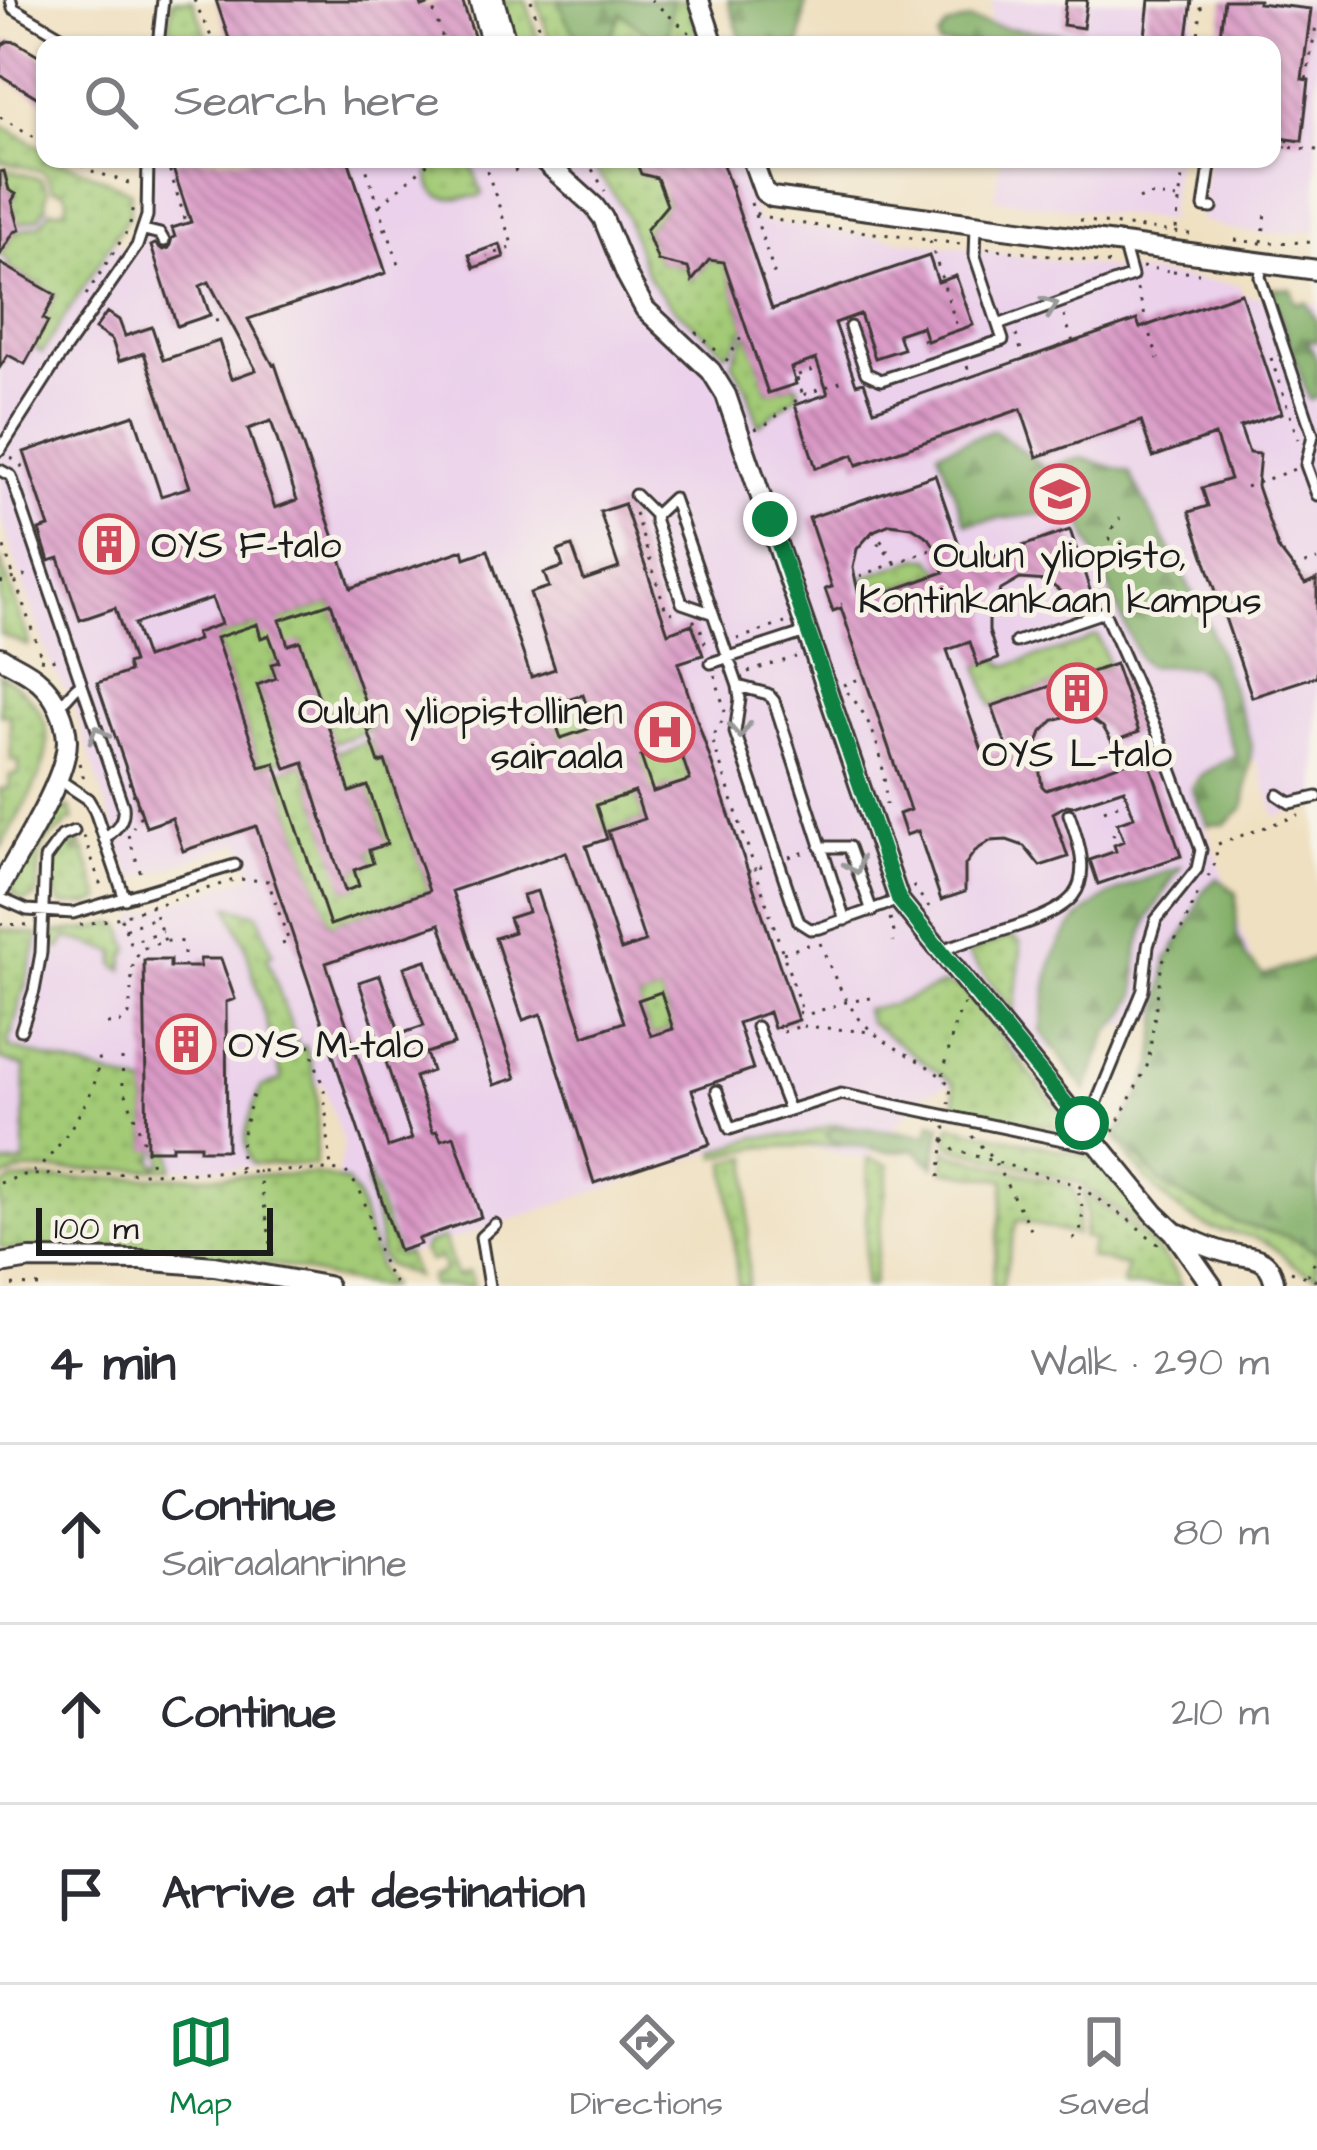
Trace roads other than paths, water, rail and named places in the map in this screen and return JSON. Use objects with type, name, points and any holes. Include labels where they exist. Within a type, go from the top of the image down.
[{"type":"street","points":[[479,0],[489,36]]},
{"type":"street","points":[[494,0],[504,36]]},
{"type":"street","points":[[699,0],[711,36]]},
{"type":"street","points":[[552,168],[603,218],[645,309],[711,371],[726,395],[894,909],[942,950],[1174,1232],[1212,1286]]},
{"type":"street","points":[[755,168],[764,192],[772,197],[1317,270]]},
{"type":"street","points":[[0,657],[37,678],[54,698],[67,742],[58,779],[0,888]]},
{"type":"street","points":[[1174,1232],[1220,1251],[1256,1257],[1280,1278]]},
{"type":"street","points":[[0,1252],[30,1259]]},
{"type":"street","points":[[1212,1286],[1223,1263],[1238,1255]]},
{"type":"street","points":[[0,1264],[30,1259],[141,1260],[214,1266],[327,1286]]},
{"type":"lane","points":[[11,0],[13,8],[61,36]]},
{"type":"lane","points":[[159,36],[163,0]]},
{"type":"lane","points":[[0,450],[137,246],[147,216],[148,168]]},
{"type":"lane","points":[[1209,168],[1204,207],[1212,208]]},
{"type":"lane","points":[[850,327],[866,373],[881,380],[1003,340],[975,256],[976,225]]},
{"type":"lane","points":[[144,230],[160,234],[164,241]]},
{"type":"lane","points":[[998,325],[1132,276],[1123,244]]},
{"type":"lane","points":[[1262,264],[1261,277],[1313,434],[1306,466],[1317,494]]},
{"type":"lane","points":[[0,470],[11,476],[77,686],[123,806],[120,825],[104,839]]},
{"type":"lane","points":[[634,495],[655,515],[682,603],[711,613]]},
{"type":"lane","points":[[655,515],[673,498],[736,681],[740,699],[735,732],[799,922],[810,929],[894,909]]},
{"type":"lane","points":[[1016,642],[1103,612],[1158,734],[1201,850],[1197,869],[1156,920],[1143,989],[1091,1117],[1082,1123]]},
{"type":"lane","points":[[711,663],[804,625]]},
{"type":"lane","points":[[736,681],[774,700],[845,920]]},
{"type":"lane","points":[[54,698],[60,687],[77,686]]},
{"type":"lane","points":[[58,779],[88,799],[95,811],[125,899]]},
{"type":"lane","points":[[1278,796],[1290,803],[1317,797]]},
{"type":"lane","points":[[942,950],[1033,920],[1073,896],[1081,864],[1069,814]]},
{"type":"lane","points":[[21,1030],[37,972],[45,860],[62,836],[77,830]]},
{"type":"lane","points":[[820,847],[849,847],[872,911]]},
{"type":"lane","points":[[0,898],[27,910],[73,913],[235,866]]},
{"type":"lane","points":[[757,1027],[788,1110]]},
{"type":"lane","points":[[717,1091],[730,1129],[841,1094],[1102,1148]]},
{"type":"lane","points":[[490,1286],[481,1237],[496,1224]]},
{"type":"place","name":"Oulun yliopisto, Kontinkankaan kampus","points":[[1060,494]]},
{"type":"place","name":"OYS F-talo","points":[[109,544]]},
{"type":"place","name":"OYS L-talo","points":[[1077,693]]},
{"type":"place","name":"Oulun yliopistollinen sairaala","points":[[665,732]]},
{"type":"place","name":"OYS M-talo","points":[[186,1044]]}]
